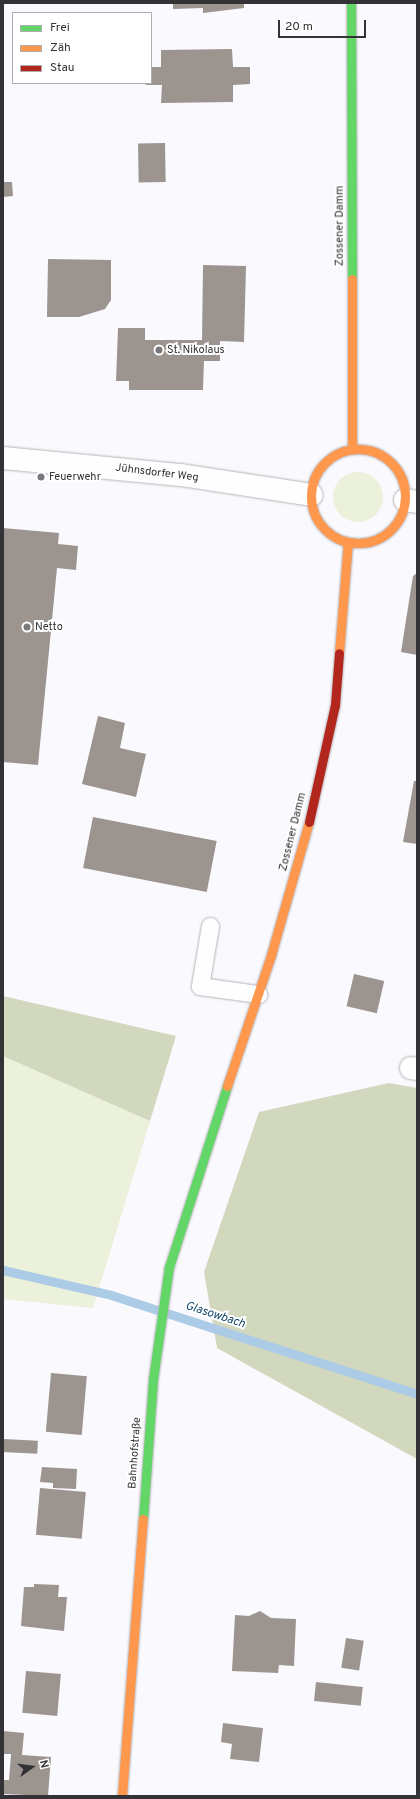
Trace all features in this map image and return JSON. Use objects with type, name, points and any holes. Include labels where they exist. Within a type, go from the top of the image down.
[{"type":"main road","name":"Zossener Damm","points":[[351,3],[352,449]]},
{"type":"main road","points":[[352,449],[379,454],[390,462],[399,473],[411,501],[392,529],[364,543],[348,542],[333,536],[321,525],[313,511],[311,496],[319,470],[339,453],[352,449]]},
{"type":"main road","name":"Zossener Damm","points":[[217,1119],[296,873],[335,705],[348,542]]},
{"type":"main road","name":"Bahnhofstraße","points":[[122,1796],[160,1324],[169,1267],[217,1119]]},
{"type":"street","name":"Jühnsdorfer Weg","points":[[3,458],[180,475],[311,496]]},
{"type":"lane","points":[[210,926],[200,986],[258,994]]},
{"type":"green space","points":[[358,472],[367,474],[376,479],[381,488],[383,497],[381,506],[376,515],[367,520],[358,522],[349,520],[340,515],[335,506],[333,497],[335,488],[340,479],[349,474]]},
{"type":"green space","points":[[3,996],[176,1036],[150,1121],[3,1056]]},
{"type":"green space","points":[[3,1056],[150,1121],[93,1308],[3,1299]]},
{"type":"green space","points":[[389,1083],[417,1088],[417,1459],[217,1348],[204,1272],[259,1112]]},
{"type":"building","points":[[173,3],[244,3],[244,8],[203,13],[203,8],[173,9]]},
{"type":"building","points":[[232,49],[233,67],[250,67],[250,84],[233,85],[233,102],[161,103],[162,85],[144,85],[152,84],[152,67],[161,67],[161,50]]},
{"type":"building","points":[[138,143],[165,143],[166,182],[139,182]]},
{"type":"building","points":[[3,182],[12,182],[13,196],[3,197]]},
{"type":"building","points":[[48,259],[111,260],[111,300],[105,309],[79,317],[47,317]]},
{"type":"building","points":[[203,265],[246,266],[244,342],[220,341],[220,361],[204,361],[203,390],[129,390],[129,381],[116,381],[118,328],[145,328],[145,340],[202,340]]},
{"type":"building","name":"Netto","points":[[3,528],[59,533],[58,544],[78,546],[76,570],[57,568],[38,765],[3,762]]},
{"type":"building","points":[[417,573],[417,655],[401,652],[413,576]]},
{"type":"building","points":[[98,716],[125,723],[120,748],[146,754],[136,797],[82,784]]},
{"type":"building","points":[[414,781],[417,781],[417,844],[403,842]]},
{"type":"building","points":[[93,817],[217,841],[207,892],[83,868]]},
{"type":"building","points":[[354,974],[384,981],[377,1013],[347,1006]]},
{"type":"building","points":[[51,1373],[87,1376],[82,1435],[46,1432]]},
{"type":"building","points":[[3,1439],[38,1441],[37,1454],[3,1452]]},
{"type":"building","points":[[42,1467],[77,1469],[76,1489],[53,1488],[53,1483],[40,1482]]},
{"type":"building","points":[[40,1488],[86,1492],[82,1539],[36,1535]]},
{"type":"building","points":[[34,1584],[59,1585],[58,1597],[67,1597],[64,1631],[21,1626],[24,1587],[34,1587]]},
{"type":"building","points":[[260,1611],[271,1618],[296,1619],[294,1666],[279,1665],[278,1673],[232,1671],[235,1615],[249,1616]]},
{"type":"building","points":[[346,1638],[364,1641],[359,1670],[341,1668]]},
{"type":"building","points":[[26,1671],[61,1674],[57,1716],[22,1713]]},
{"type":"building","points":[[316,1682],[363,1687],[361,1706],[314,1701]]},
{"type":"building","points":[[223,1723],[263,1728],[259,1762],[230,1759],[232,1744],[221,1742]]},
{"type":"building","points":[[3,1731],[24,1733],[22,1755],[51,1757],[48,1796],[3,1794],[3,1780],[9,1780],[11,1754],[3,1754]]},
{"type":"waterway","name":"Glasowbach","points":[[3,1270],[111,1295],[417,1394]]},
{"type":"traffic: fast","points":[[351,3],[352,279]]},
{"type":"traffic: fast","points":[[143,1519],[153,1379],[169,1267],[227,1086]]},
{"type":"traffic: slow","points":[[352,279],[352,449]]},
{"type":"traffic: slow","points":[[358,449],[376,453],[391,463],[401,478],[405,496],[401,514],[391,529],[376,539],[358,543],[340,539],[325,529],[315,514],[311,496],[315,478],[325,463],[340,453],[358,449]]},
{"type":"traffic: slow","points":[[339,653],[348,542]]},
{"type":"traffic: slow","points":[[227,1086],[271,955],[309,822]]},
{"type":"traffic: slow","points":[[122,1796],[143,1519]]},
{"type":"traffic: jam","points":[[309,822],[335,705],[339,653]]},
{"type":"place","name":"St. Nikolaus","points":[[159,350]]},
{"type":"place","name":"Feuerwehr","points":[[41,477]]},
{"type":"place","name":"Netto","points":[[27,627]]}]
